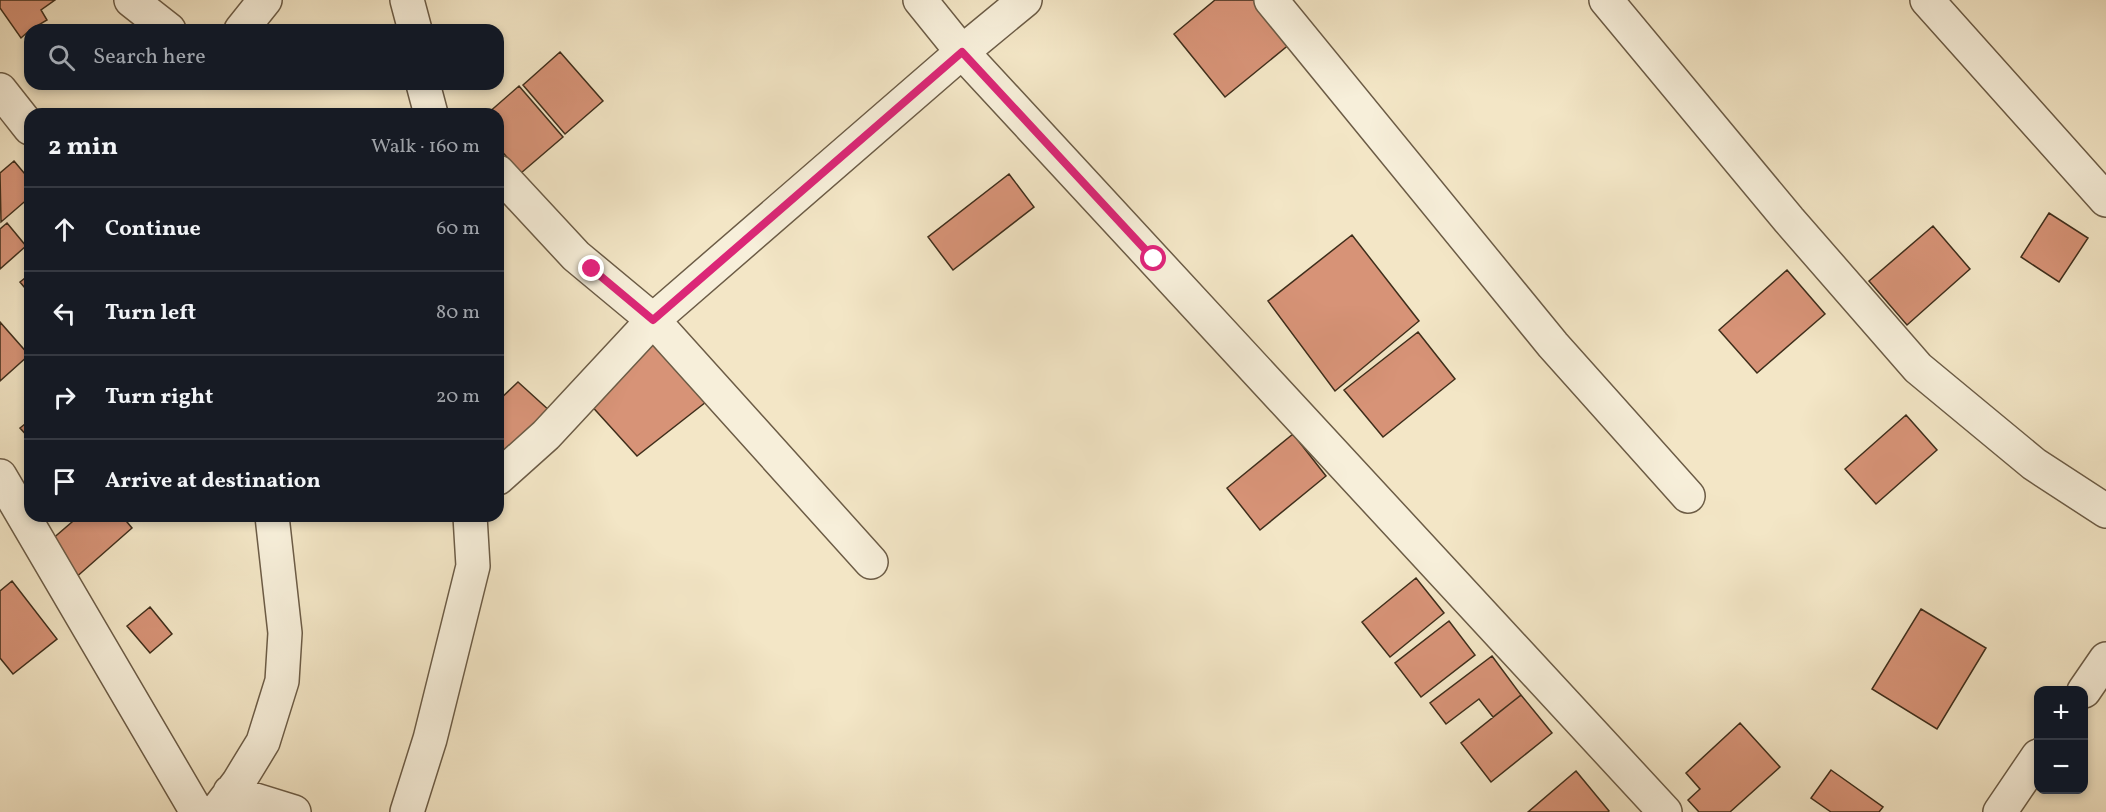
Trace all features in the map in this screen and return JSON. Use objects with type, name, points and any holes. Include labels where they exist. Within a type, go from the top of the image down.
[{"type":"street","points":[[131,0],[161,24]]},
{"type":"street","points":[[247,24],[265,0]]},
{"type":"street","points":[[407,0],[413,24]]},
{"type":"street","points":[[920,0],[962,52],[1665,812]]},
{"type":"street","points":[[504,473],[546,435],[653,320],[1025,0]]},
{"type":"street","points":[[1272,0],[1553,345],[1688,496]]},
{"type":"street","points":[[1606,0],[1789,220],[1918,368],[2034,464],[2106,511]]},
{"type":"street","points":[[1927,0],[2106,200]]},
{"type":"street","points":[[0,90],[24,120]]},
{"type":"street","points":[[504,178],[576,256],[653,320],[871,562]]},
{"type":"street","points":[[0,476],[24,517]]},
{"type":"street","points":[[27,522],[197,812]]},
{"type":"street","points":[[273,522],[285,633],[282,681],[263,742],[223,802],[294,812]]},
{"type":"street","points":[[407,812],[430,739],[472,566],[470,522]]},
{"type":"street","points":[[2087,686],[2106,659]]},
{"type":"street","points":[[2000,812],[2034,762]]},
{"type":"building","points":[[0,0],[55,0],[41,10],[47,20],[40,24],[24,24],[24,35],[21,38],[0,8]]},
{"type":"building","points":[[1215,0],[1264,0],[1296,39],[1225,97],[1174,34]]},
{"type":"building","points":[[560,52],[603,101],[565,134],[523,85]]},
{"type":"building","points":[[519,86],[563,137],[521,173],[504,154],[504,108],[494,108]]},
{"type":"building","points":[[14,161],[24,173],[24,202],[1,222],[0,173]]},
{"type":"building","points":[[1009,174],[1034,207],[953,270],[928,237]]},
{"type":"building","points":[[2049,213],[2088,238],[2059,282],[2021,257]]},
{"type":"building","points":[[7,223],[24,244],[24,248],[0,269],[0,229]]},
{"type":"building","points":[[1933,226],[1970,269],[1907,325],[1869,281]]},
{"type":"building","points":[[1352,235],[1419,321],[1335,391],[1268,301]]},
{"type":"building","points":[[1787,270],[1825,314],[1757,373],[1719,330]]},
{"type":"building","points":[[0,322],[24,349],[24,359],[0,381]]},
{"type":"building","points":[[1418,332],[1455,379],[1383,437],[1344,390]]},
{"type":"building","points":[[650,340],[706,402],[637,456],[588,402]]},
{"type":"building","points":[[518,382],[551,412],[504,459],[504,395]]},
{"type":"building","points":[[1906,415],[1937,450],[1876,504],[1845,469]]},
{"type":"building","points":[[1293,434],[1326,476],[1260,530],[1227,488]]},
{"type":"building","points":[[72,522],[127,522],[132,528],[65,587],[36,553]]},
{"type":"building","points":[[1416,578],[1444,613],[1390,657],[1362,622]]},
{"type":"building","points":[[12,581],[57,639],[13,674],[0,658],[0,591]]},
{"type":"building","points":[[150,607],[172,634],[150,653],[127,626]]},
{"type":"building","points":[[1921,609],[1986,648],[1937,729],[1872,689]]},
{"type":"building","points":[[1449,621],[1475,655],[1421,697],[1395,663]]},
{"type":"building","points":[[1492,656],[1521,695],[1493,717],[1479,699],[1446,724],[1430,703]]},
{"type":"building","points":[[1521,695],[1552,733],[1491,782],[1461,743]]},
{"type":"building","points":[[1740,723],[1780,767],[1730,812],[1699,812],[1688,800],[1700,789],[1686,773]]},
{"type":"building","points":[[1831,770],[1883,807],[1879,812],[1831,812],[1811,798]]},
{"type":"building","points":[[1576,771],[1608,812],[1528,812]]},
{"type":"route","points":[[592,269],[653,320],[962,52],[1154,259]]}]
